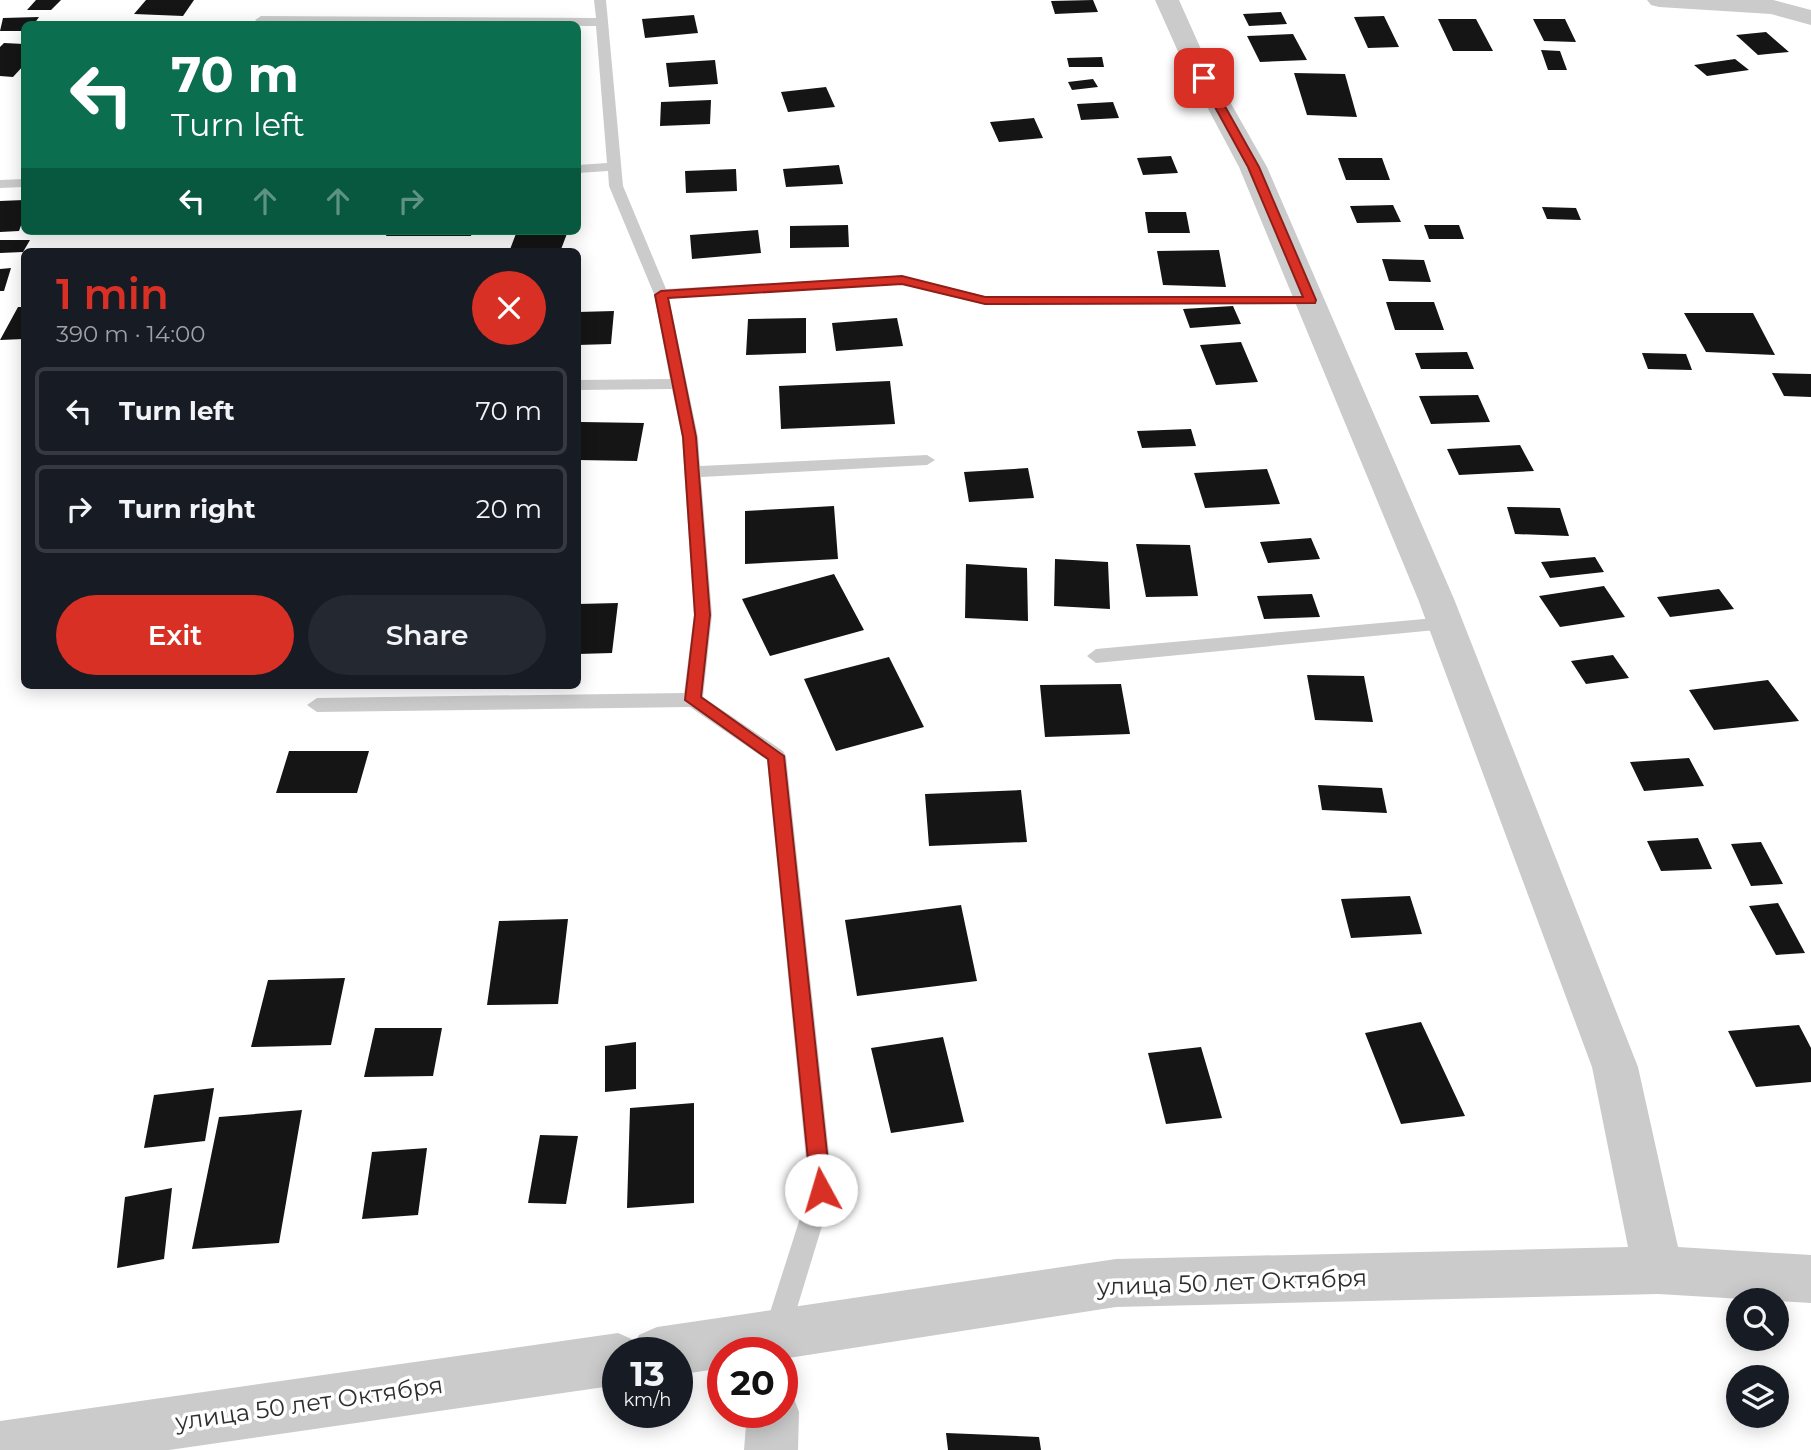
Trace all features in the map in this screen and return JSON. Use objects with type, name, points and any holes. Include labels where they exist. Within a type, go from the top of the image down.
[{"type":"street","points":[[1167,0],[1192,56],[1253,167],[1446,623],[1615,1067],[1658,1270]]},
{"type":"street","points":[[1659,0],[1773,7],[1811,18]]},
{"type":"street","name":"улица 50 лет Октября","points":[[798,1340],[1116,1283],[1658,1270],[1811,1279]]},
{"type":"street","name":"улица 50 лет Октября","points":[[0,1448],[602,1361]]},
{"type":"street","points":[[771,1450],[772,1428]]},
{"type":"lane","points":[[600,0],[616,186],[661,295],[690,437],[703,615],[693,700]]},
{"type":"lane","points":[[261,20],[432,21]]},
{"type":"lane","points":[[581,22],[602,22]]},
{"type":"lane","points":[[581,169],[614,167]]},
{"type":"lane","points":[[0,184],[21,183]]},
{"type":"lane","points":[[661,295],[902,280],[985,300],[1310,300]]},
{"type":"lane","points":[[581,385],[679,384]]},
{"type":"lane","points":[[692,472],[927,460]]},
{"type":"lane","points":[[1096,656],[1446,623]]},
{"type":"lane","points":[[317,705],[630,703],[693,700],[776,756],[821,1190],[778,1337]]},
{"type":"building","points":[[36,0],[61,0],[51,10],[27,10]]},
{"type":"building","points":[[146,0],[194,0],[183,16],[134,14]]},
{"type":"building","points":[[1093,0],[1098,12],[1055,14],[1051,1]]},
{"type":"building","points":[[1281,12],[1287,24],[1249,26],[1243,14]]},
{"type":"building","points":[[694,15],[698,33],[645,38],[642,19]]},
{"type":"building","points":[[1384,16],[1399,47],[1368,48],[1354,17]]},
{"type":"building","points":[[39,17],[36,21],[21,21],[21,31],[0,31],[3,18]]},
{"type":"building","points":[[1438,19],[1476,19],[1493,51],[1453,51]]},
{"type":"building","points":[[1533,19],[1565,19],[1576,42],[1544,41]]},
{"type":"building","points":[[1766,32],[1789,52],[1758,55],[1736,35]]},
{"type":"building","points":[[1293,34],[1307,60],[1260,62],[1247,36]]},
{"type":"building","points":[[4,43],[21,44],[21,68],[13,77],[0,76],[0,47]]},
{"type":"building","points":[[1541,50],[1560,51],[1567,70],[1548,70]]},
{"type":"building","points":[[1102,57],[1104,67],[1069,67],[1067,58]]},
{"type":"building","points":[[1735,59],[1749,70],[1707,76],[1694,65]]},
{"type":"building","points":[[715,60],[718,84],[669,87],[666,63]]},
{"type":"building","points":[[1294,73],[1345,74],[1357,117],[1307,115]]},
{"type":"building","points":[[1093,79],[1098,87],[1072,90],[1068,82]]},
{"type":"building","points":[[826,87],[835,107],[788,112],[781,92]]},
{"type":"building","points":[[711,100],[710,124],[660,126],[661,102]]},
{"type":"building","points":[[1113,102],[1119,118],[1081,120],[1077,104]]},
{"type":"building","points":[[1034,118],[1043,138],[999,142],[990,122]]},
{"type":"building","points":[[1171,156],[1178,173],[1143,175],[1137,158]]},
{"type":"building","points":[[1338,158],[1382,158],[1390,180],[1346,180]]},
{"type":"building","points":[[839,165],[843,184],[786,187],[783,169]]},
{"type":"building","points":[[736,169],[737,191],[686,193],[685,171]]},
{"type":"building","points":[[21,200],[19,231],[0,232],[0,201]]},
{"type":"building","points":[[1393,205],[1401,222],[1357,223],[1350,206]]},
{"type":"building","points":[[1542,207],[1576,208],[1581,220],[1547,219]]},
{"type":"building","points":[[1145,212],[1186,212],[1190,233],[1148,233]]},
{"type":"building","points":[[848,225],[849,247],[790,248],[790,226]]},
{"type":"building","points":[[1424,225],[1459,225],[1464,239],[1429,239]]},
{"type":"building","points":[[758,230],[761,253],[692,259],[690,235]]},
{"type":"building","points":[[386,235],[471,235],[471,236]]},
{"type":"building","points":[[515,235],[566,235],[562,248],[511,248]]},
{"type":"building","points":[[0,240],[30,240],[25,248],[21,248],[21,252],[0,253]]},
{"type":"building","points":[[1219,250],[1226,287],[1163,285],[1157,251]]},
{"type":"building","points":[[1382,259],[1424,260],[1431,282],[1389,281]]},
{"type":"building","points":[[11,268],[4,291],[0,291],[0,269]]},
{"type":"building","points":[[1386,302],[1434,302],[1444,330],[1395,330]]},
{"type":"building","points":[[1233,306],[1241,324],[1190,328],[1183,309]]},
{"type":"building","points":[[18,307],[21,307],[21,339],[0,340]]},
{"type":"building","points":[[614,311],[611,344],[581,345],[581,312]]},
{"type":"building","points":[[1684,313],[1753,313],[1775,355],[1706,352]]},
{"type":"building","points":[[806,318],[806,353],[746,355],[748,319]]},
{"type":"building","points":[[897,318],[903,346],[836,351],[832,323]]},
{"type":"building","points":[[1241,342],[1258,382],[1216,385],[1200,345]]},
{"type":"building","points":[[1467,352],[1474,369],[1421,369],[1415,353]]},
{"type":"building","points":[[1642,353],[1686,354],[1692,370],[1648,369]]},
{"type":"building","points":[[1772,373],[1811,374],[1811,397],[1784,396]]},
{"type":"building","points":[[890,381],[895,424],[781,429],[779,386]]},
{"type":"building","points":[[1478,395],[1490,422],[1431,424],[1419,396]]},
{"type":"building","points":[[581,422],[644,423],[637,461],[581,460]]},
{"type":"building","points":[[1191,429],[1196,446],[1142,448],[1137,431]]},
{"type":"building","points":[[1520,445],[1534,471],[1459,475],[1447,449]]},
{"type":"building","points":[[1028,468],[1034,498],[969,502],[964,472]]},
{"type":"building","points":[[1267,469],[1280,504],[1205,508],[1194,473]]},
{"type":"building","points":[[834,506],[838,559],[745,564],[745,511]]},
{"type":"building","points":[[1507,507],[1560,508],[1569,536],[1515,534]]},
{"type":"building","points":[[1311,538],[1320,559],[1268,563],[1260,542]]},
{"type":"building","points":[[1136,544],[1190,545],[1198,596],[1146,597]]},
{"type":"building","points":[[1595,557],[1604,572],[1550,578],[1541,562]]},
{"type":"building","points":[[1055,559],[1108,562],[1110,609],[1054,606]]},
{"type":"building","points":[[966,564],[1027,568],[1028,621],[965,618]]},
{"type":"building","points":[[834,574],[864,630],[770,656],[742,599]]},
{"type":"building","points":[[1604,586],[1625,617],[1560,627],[1539,596]]},
{"type":"building","points":[[1719,589],[1734,609],[1670,617],[1657,597]]},
{"type":"building","points":[[1312,594],[1320,617],[1264,619],[1257,596]]},
{"type":"building","points":[[618,603],[612,653],[581,654],[581,604]]},
{"type":"building","points":[[1613,655],[1629,678],[1586,684],[1571,661]]},
{"type":"building","points":[[889,657],[924,727],[836,751],[804,679]]},
{"type":"building","points":[[1307,675],[1364,676],[1373,722],[1315,720]]},
{"type":"building","points":[[1768,680],[1799,721],[1714,730],[1689,690]]},
{"type":"building","points":[[1121,684],[1130,734],[1045,737],[1040,685]]},
{"type":"building","points":[[289,751],[369,751],[357,793],[276,793]]},
{"type":"building","points":[[1689,758],[1704,786],[1644,791],[1630,762]]},
{"type":"building","points":[[1318,785],[1382,788],[1387,813],[1322,810]]},
{"type":"building","points":[[1021,790],[1027,842],[929,846],[925,794]]},
{"type":"building","points":[[1698,838],[1712,869],[1661,871],[1647,841]]},
{"type":"building","points":[[1761,842],[1783,884],[1751,886],[1731,844]]},
{"type":"building","points":[[1410,896],[1422,934],[1351,938],[1341,899]]},
{"type":"building","points":[[1778,903],[1805,953],[1776,955],[1749,906]]},
{"type":"building","points":[[961,905],[977,981],[857,996],[845,920]]},
{"type":"building","points":[[568,919],[558,1004],[487,1005],[499,921]]},
{"type":"building","points":[[345,978],[331,1045],[251,1047],[268,980]]},
{"type":"building","points":[[1421,1022],[1465,1116],[1401,1124],[1365,1033]]},
{"type":"building","points":[[1799,1025],[1811,1048],[1811,1082],[1756,1087],[1728,1031]]},
{"type":"building","points":[[375,1028],[442,1028],[433,1076],[364,1077]]},
{"type":"building","points":[[943,1037],[964,1122],[891,1133],[871,1048]]},
{"type":"building","points":[[636,1042],[636,1089],[605,1092],[605,1046]]},
{"type":"building","points":[[1201,1047],[1222,1118],[1166,1124],[1148,1053]]},
{"type":"building","points":[[214,1088],[205,1141],[144,1148],[154,1095]]},
{"type":"building","points":[[694,1103],[694,1203],[627,1208],[630,1108]]},
{"type":"building","points":[[302,1110],[279,1243],[192,1249],[219,1117]]},
{"type":"building","points":[[540,1135],[578,1136],[566,1204],[528,1203]]},
{"type":"building","points":[[427,1148],[418,1215],[362,1219],[372,1152]]},
{"type":"building","points":[[172,1188],[164,1259],[117,1268],[125,1197]]},
{"type":"building","points":[[946,1433],[1039,1437],[1041,1450],[948,1450]]},
{"type":"route","points":[[821,1190],[776,756],[693,700],[703,615],[690,437],[661,295],[902,280],[985,300],[1310,300],[1253,167],[1204,78]]}]
